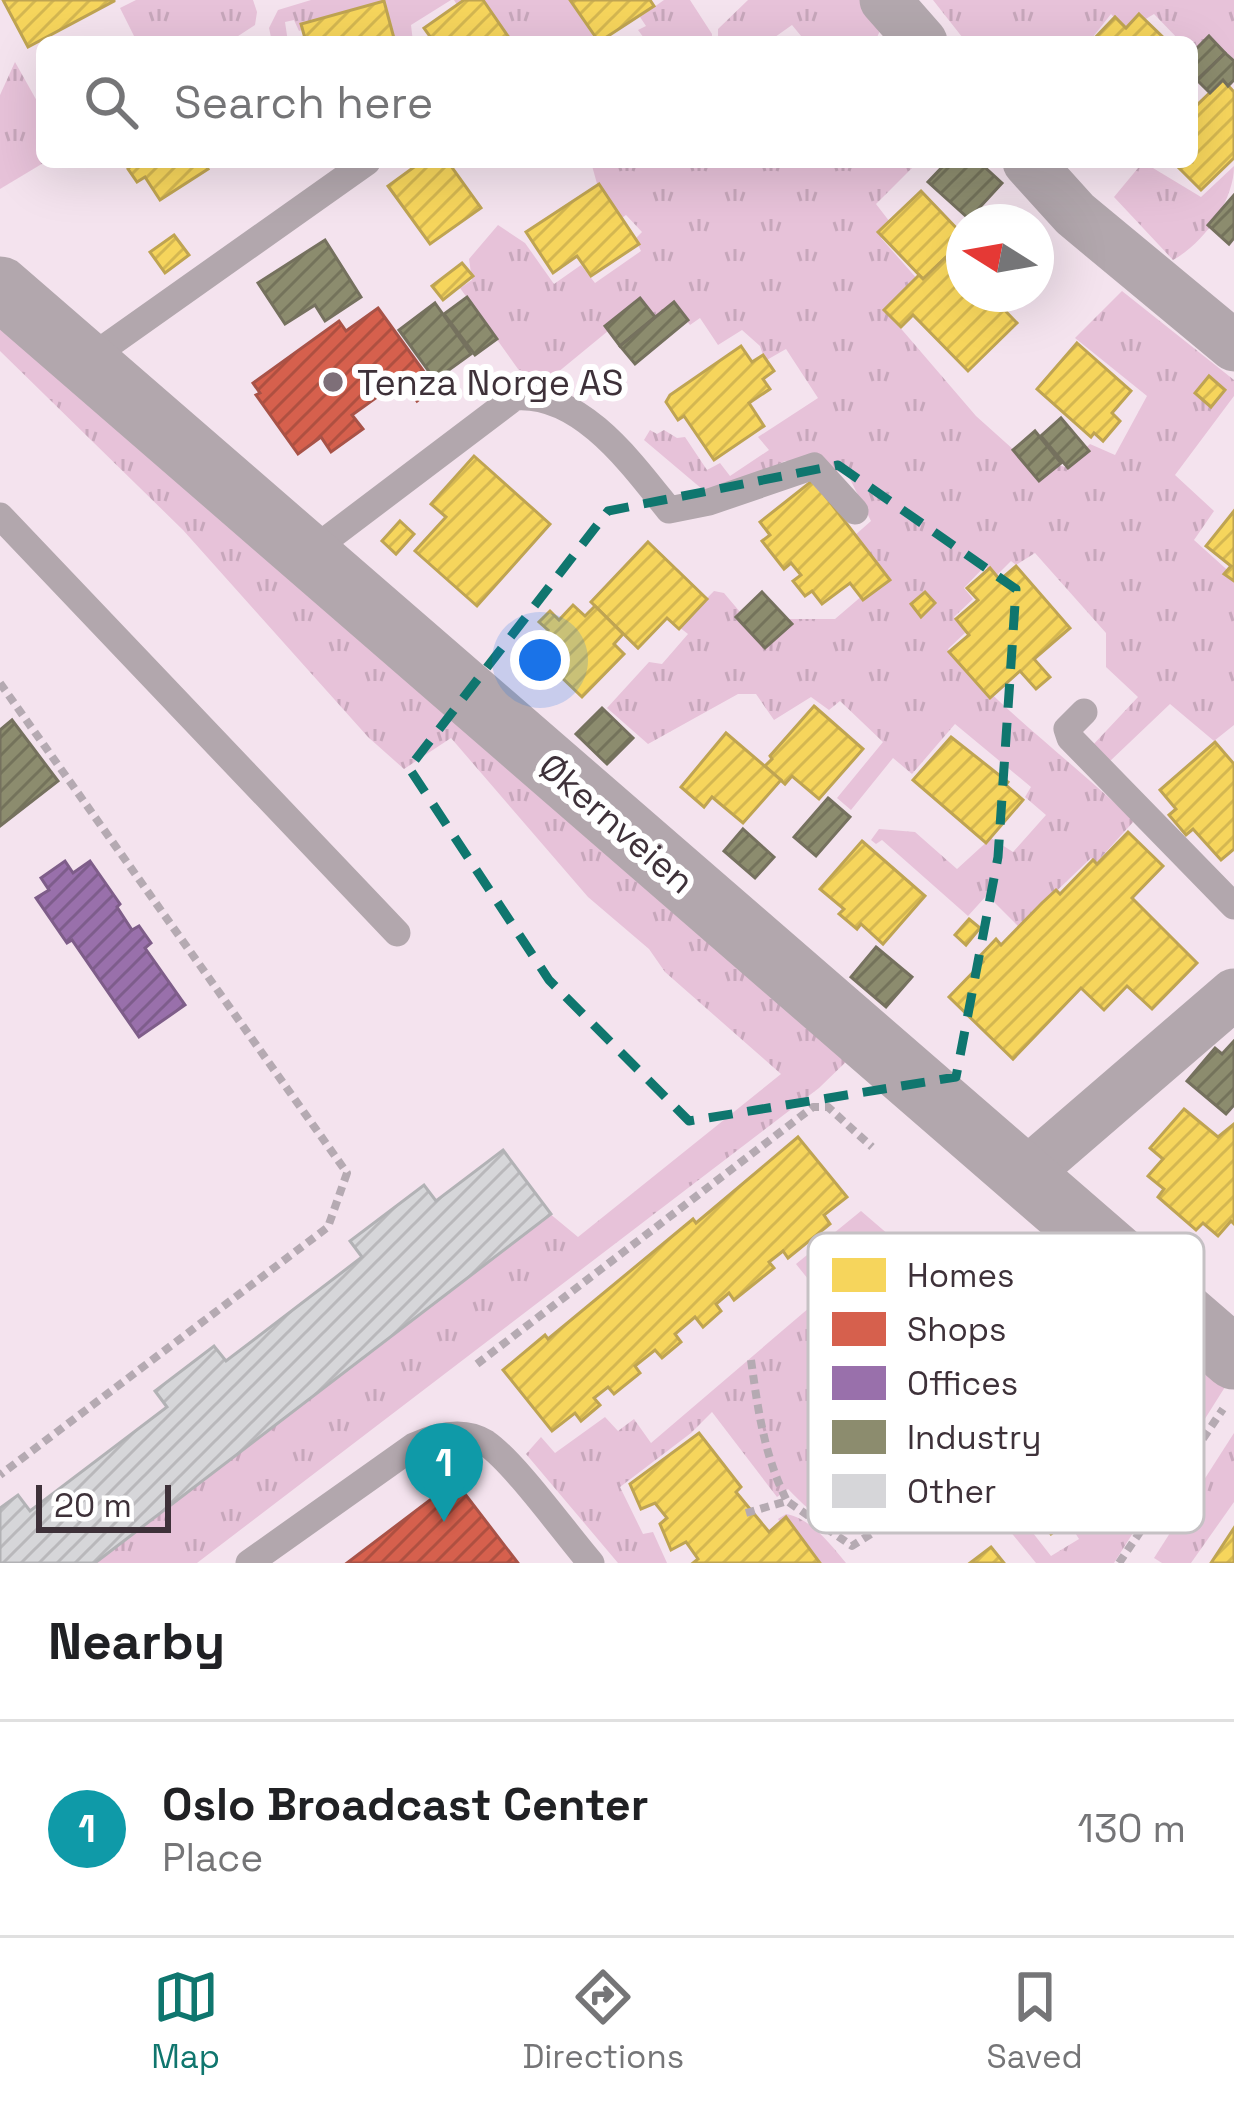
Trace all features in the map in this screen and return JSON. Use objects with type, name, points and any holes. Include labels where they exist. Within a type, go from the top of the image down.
[{"type":"street","points":[[884,0],[917,36]]},
{"type":"street","points":[[1033,168],[1075,214],[1234,346]]},
{"type":"street","name":"Økernveien","points":[[0,288],[1089,1233]]},
{"type":"street","points":[[1023,1176],[1234,994]]},
{"type":"street","name":"Økernveien","points":[[1204,1332],[1234,1358]]},
{"type":"lane","points":[[89,365],[107,346],[359,168]]},
{"type":"lane","points":[[311,558],[330,537],[514,397],[544,398],[610,437],[669,510],[709,502],[814,466],[855,511]]},
{"type":"lane","points":[[0,515],[397,933]]},
{"type":"lane","points":[[1084,712],[1067,729],[1070,738],[1234,906]]},
{"type":"lane","points":[[249,1563],[435,1436],[487,1444],[591,1563]]},
{"type":"path","points":[[0,683],[347,1173],[328,1227],[0,1475]]},
{"type":"path","points":[[477,1364],[813,1106],[828,1107],[872,1147]]},
{"type":"path","points":[[751,1360],[761,1435],[772,1472],[787,1501],[808,1516]]},
{"type":"path","points":[[1204,1437],[1234,1393]]},
{"type":"path","points":[[746,1513],[787,1501]]},
{"type":"path","points":[[833,1533],[852,1546],[872,1533]]},
{"type":"path","points":[[1119,1563],[1139,1533]]},
{"type":"highlighted area","points":[[838,465],[1016,589],[998,857],[956,1077],[689,1121],[549,980],[409,768],[608,511]]},
{"type":"green space","points":[[136,0],[253,0],[257,12],[255,25],[238,36],[134,36],[120,8]]},
{"type":"green space","points":[[311,0],[451,0],[411,25],[412,36],[393,36],[383,6],[299,31],[294,20],[285,22],[287,36],[271,36],[269,28],[278,10]]},
{"type":"green space","points":[[454,0],[569,0],[593,36],[497,36],[467,17]]},
{"type":"green space","points":[[664,0],[690,0],[712,36],[642,36],[638,30],[646,26],[640,17]]},
{"type":"green space","points":[[748,0],[862,0],[882,26],[878,36],[801,36],[792,25],[776,36],[718,36],[718,29]]},
{"type":"green space","points":[[933,0],[1234,0],[1234,59],[1216,44],[1198,50],[1198,36],[1175,36],[1154,14],[1126,31],[1111,14],[1094,36],[961,36]]},
{"type":"green space","points":[[15,62],[36,99],[36,167],[0,189],[0,95]]},
{"type":"green space","points":[[1234,166],[1229,193],[1215,220],[1173,260],[1114,197],[1138,168],[1153,168],[1201,197]]},
{"type":"green space","points":[[593,168],[912,168],[876,204],[893,226],[881,238],[919,281],[885,310],[976,416],[1015,451],[1065,467],[1090,444],[1115,455],[1147,396],[1075,338],[1122,291],[1234,380],[1234,396],[1175,475],[1214,511],[1194,540],[1234,576],[1234,725],[1214,741],[1170,704],[1108,763],[1091,747],[1138,697],[1106,667],[1106,633],[1035,553],[1016,565],[1011,561],[995,577],[985,566],[964,588],[973,599],[954,617],[966,632],[948,649],[992,695],[1134,821],[1096,863],[1091,858],[1019,927],[987,895],[968,916],[882,840],[876,844],[871,840],[879,829],[915,832],[957,869],[991,838],[1013,852],[1046,815],[1025,797],[1031,787],[955,724],[912,774],[893,758],[851,810],[837,798],[883,742],[840,701],[829,710],[811,697],[774,720],[756,694],[738,694],[648,744],[607,708],[649,662],[662,664],[688,634],[679,627],[714,591],[724,593],[740,612],[735,618],[762,645],[788,619],[835,619],[884,577],[854,536],[871,521],[849,477],[817,461],[785,461],[719,494],[702,489],[644,440],[650,430],[685,437],[707,470],[720,463],[730,476],[769,450],[758,437],[818,398],[786,349],[765,361],[760,346],[742,330],[718,345],[700,318],[690,325],[676,307],[657,322],[642,303],[546,382],[518,369],[460,288],[472,280],[469,259],[498,225],[525,243],[554,284],[581,265],[595,283],[641,251],[635,239],[642,232],[626,215],[619,220],[599,191]]},
{"type":"green space","points":[[0,319],[852,1056],[819,1088],[197,1563],[86,1563],[549,1213],[578,1237],[781,1074],[588,897],[451,738],[404,769],[368,737],[183,530],[0,351]]},
{"type":"green space","points":[[861,1211],[887,1233],[834,1233]]},
{"type":"green space","points":[[808,1254],[808,1279],[796,1264]]},
{"type":"green space","points":[[808,1309],[808,1508],[788,1489],[777,1497],[712,1412],[620,1487],[643,1534],[653,1532],[667,1563],[618,1563],[526,1454],[541,1437],[555,1453],[605,1417],[618,1431],[634,1419],[651,1443]]},
{"type":"green space","points":[[1204,1369],[1225,1387],[1204,1420]]},
{"type":"green space","points":[[1234,1433],[1234,1502],[1191,1563],[1162,1563],[1154,1558],[1170,1533],[1204,1533],[1204,1480]]},
{"type":"green space","points":[[786,1514],[808,1524],[808,1533],[819,1533],[846,1563],[811,1563],[778,1519]]},
{"type":"green space","points":[[1012,1533],[1033,1533],[1051,1556],[1079,1539],[1075,1533],[1133,1533],[1114,1563],[1036,1563]]},
{"type":"building: Homes","points":[[3,0],[114,0],[49,36],[36,36],[36,43],[28,47]]},
{"type":"building: Homes","points":[[464,0],[483,0],[508,36],[430,36],[424,28]]},
{"type":"building: Homes","points":[[570,0],[650,0],[654,6],[608,36],[595,36]]},
{"type":"building: Homes","points":[[384,1],[393,36],[304,36],[301,24]]},
{"type":"building: Homes","points":[[1139,14],[1162,36],[1097,36],[1115,17],[1126,28]]},
{"type":"building: Homes","points":[[1223,80],[1234,92],[1234,158],[1201,190],[1179,168],[1198,168],[1198,104]]},
{"type":"building: Homes","points":[[413,168],[452,168],[481,208],[430,244],[388,186]]},
{"type":"building: Homes","points":[[128,169],[208,169],[160,200],[145,177],[137,182]]},
{"type":"building: Homes","points":[[599,184],[639,244],[591,276],[577,256],[553,273],[526,232]]},
{"type":"building: Homes","points":[[921,191],[946,217],[946,257],[923,279],[878,232]]},
{"type":"building: Homes","points":[[174,235],[189,255],[165,273],[150,252]]},
{"type":"building: Homes","points":[[945,258],[946,312],[1006,312],[1017,323],[968,371],[913,315],[901,327],[884,310],[919,275],[923,279]]},
{"type":"building: Homes","points":[[462,263],[473,276],[443,300],[432,286]]},
{"type":"building: Homes","points":[[1077,343],[1131,391],[1112,413],[1120,421],[1103,441],[1094,433],[1091,437],[1037,389]]},
{"type":"building: Homes","points":[[741,346],[752,362],[763,355],[774,371],[763,379],[770,389],[749,403],[764,426],[714,460],[684,416],[678,420],[666,402]]},
{"type":"building: Homes","points":[[1209,376],[1225,390],[1211,407],[1195,393]]},
{"type":"building: Homes","points":[[474,456],[550,524],[477,606],[415,551],[446,517],[431,504]]},
{"type":"building: Homes","points":[[813,480],[890,580],[863,600],[850,583],[822,604],[812,591],[805,596],[793,581],[801,575],[791,563],[784,569],[762,541],[770,535],[760,522]]},
{"type":"building: Homes","points":[[1234,511],[1234,581],[1224,574],[1231,566],[1206,546]]},
{"type":"building: Homes","points":[[400,521],[414,534],[396,554],[382,541]]},
{"type":"building: Homes","points":[[648,542],[707,599],[679,629],[667,618],[638,648],[591,602]]},
{"type":"building: Homes","points":[[1016,566],[1070,628],[1034,659],[1050,677],[1036,689],[1020,671],[990,698],[949,652],[969,635],[956,619],[978,600],[967,588],[990,568],[1000,580]]},
{"type":"building: Homes","points":[[925,592],[935,603],[921,617],[911,604]]},
{"type":"building: Homes","points":[[573,605],[585,616],[595,606],[623,634],[614,644],[624,654],[582,697],[531,648],[548,630],[539,622],[550,611],[559,620]]},
{"type":"building: Homes","points":[[814,706],[863,749],[819,799],[792,776],[785,784],[765,766]]},
{"type":"building: Homes","points":[[726,733],[781,780],[743,823],[712,797],[704,807],[681,787]]},
{"type":"building: Homes","points":[[951,737],[1008,782],[1023,800],[986,843],[913,780]]},
{"type":"building: Homes","points":[[1215,742],[1234,764],[1234,849],[1221,860],[1193,829],[1186,835],[1169,815],[1176,809],[1160,790]]},
{"type":"building: Homes","points":[[1128,832],[1163,866],[1132,898],[1197,963],[1152,1009],[1127,986],[1104,1010],[1081,988],[1013,1059],[949,997],[983,962],[978,958],[996,939],[1001,945],[1056,890],[1060,894]]},
{"type":"building: Homes","points":[[862,841],[925,896],[883,944],[861,924],[857,929],[839,914],[844,909],[820,889]]},
{"type":"building: Homes","points":[[969,919],[980,928],[966,945],[955,935]]},
{"type":"building: Homes","points":[[1184,1109],[1218,1137],[1234,1124],[1234,1224],[1231,1221],[1218,1236],[1203,1223],[1196,1230],[1158,1197],[1164,1189],[1148,1176],[1163,1159],[1150,1148]]},
{"type":"building: Homes","points":[[798,1137],[847,1197],[824,1215],[830,1224],[819,1233],[808,1233],[808,1242],[788,1258],[783,1251],[769,1262],[774,1268],[734,1300],[729,1293],[716,1304],[721,1311],[703,1327],[695,1317],[675,1334],[681,1342],[662,1358],[655,1350],[635,1366],[640,1373],[614,1394],[608,1387],[594,1398],[600,1405],[581,1421],[575,1413],[552,1431],[503,1370],[545,1335],[548,1339],[693,1219],[696,1223]]},
{"type":"building: Homes","points":[[699,1433],[741,1487],[736,1492],[769,1532],[786,1517],[820,1563],[693,1563],[698,1559],[686,1542],[671,1550],[660,1524],[667,1518],[655,1503],[641,1509],[630,1484]]},
{"type":"building: Homes","points":[[1234,1528],[1234,1563],[1211,1563]]},
{"type":"building: Homes","points":[[991,1547],[1004,1563],[970,1563]]},
{"type":"building: Shops","points":[[378,308],[435,387],[417,401],[402,379],[352,415],[363,429],[331,452],[321,437],[298,454],[256,395],[260,393],[253,383],[339,321],[346,331]]},
{"type":"building: Shops","points":[[455,1481],[518,1563],[347,1563]]},
{"type":"building: Offices","points":[[65,861],[73,873],[90,861],[132,930],[139,926],[151,943],[145,948],[185,1005],[139,1037],[72,940],[67,943],[36,898],[49,890],[41,878]]},
{"type":"building: Industry","points":[[1209,36],[1225,53],[1198,79],[1198,47]]},
{"type":"building: Industry","points":[[1225,53],[1234,61],[1234,80],[1228,86],[1223,80],[1210,93],[1198,79]]},
{"type":"building: Industry","points":[[941,168],[986,168],[1002,183],[983,204],[952,204],[928,182]]},
{"type":"building: Industry","points":[[1234,195],[1234,238],[1229,244],[1208,225]]},
{"type":"building: Industry","points":[[325,240],[361,297],[325,321],[315,305],[285,324],[258,283]]},
{"type":"building: Industry","points":[[467,297],[497,339],[475,355],[444,314]]},
{"type":"building: Industry","points":[[640,298],[655,317],[620,346],[605,326]]},
{"type":"building: Industry","points":[[674,302],[688,320],[635,364],[620,346]]},
{"type":"building: Industry","points":[[435,303],[471,354],[435,380],[399,330]]},
{"type":"building: Industry","points":[[1061,418],[1089,451],[1068,468],[1041,436]]},
{"type":"building: Industry","points":[[1035,431],[1061,463],[1039,481],[1013,450]]},
{"type":"building: Industry","points":[[762,592],[792,624],[765,648],[736,617]]},
{"type":"building: Industry","points":[[602,708],[633,738],[607,764],[576,734]]},
{"type":"building: Industry","points":[[12,720],[58,781],[0,826],[0,730]]},
{"type":"building: Industry","points":[[828,798],[850,817],[816,856],[794,837]]},
{"type":"building: Industry","points":[[743,829],[774,857],[755,878],[724,851]]},
{"type":"building: Industry","points":[[876,947],[912,977],[886,1007],[851,977]]},
{"type":"building: Industry","points":[[1234,1041],[1234,1105],[1226,1114],[1187,1081],[1215,1048],[1222,1054]]},
{"type":"building: Other","points":[[503,1150],[551,1214],[95,1563],[0,1563],[0,1508],[18,1495],[30,1511],[167,1407],[155,1391],[214,1346],[226,1361],[362,1257],[350,1241],[424,1185],[436,1201]]},
{"type":"place","name":"Tenza Norge AS","points":[[333,382]]},
{"type":"place","name":"Oslo Broadcast Center","points":[[444,1522]]}]
